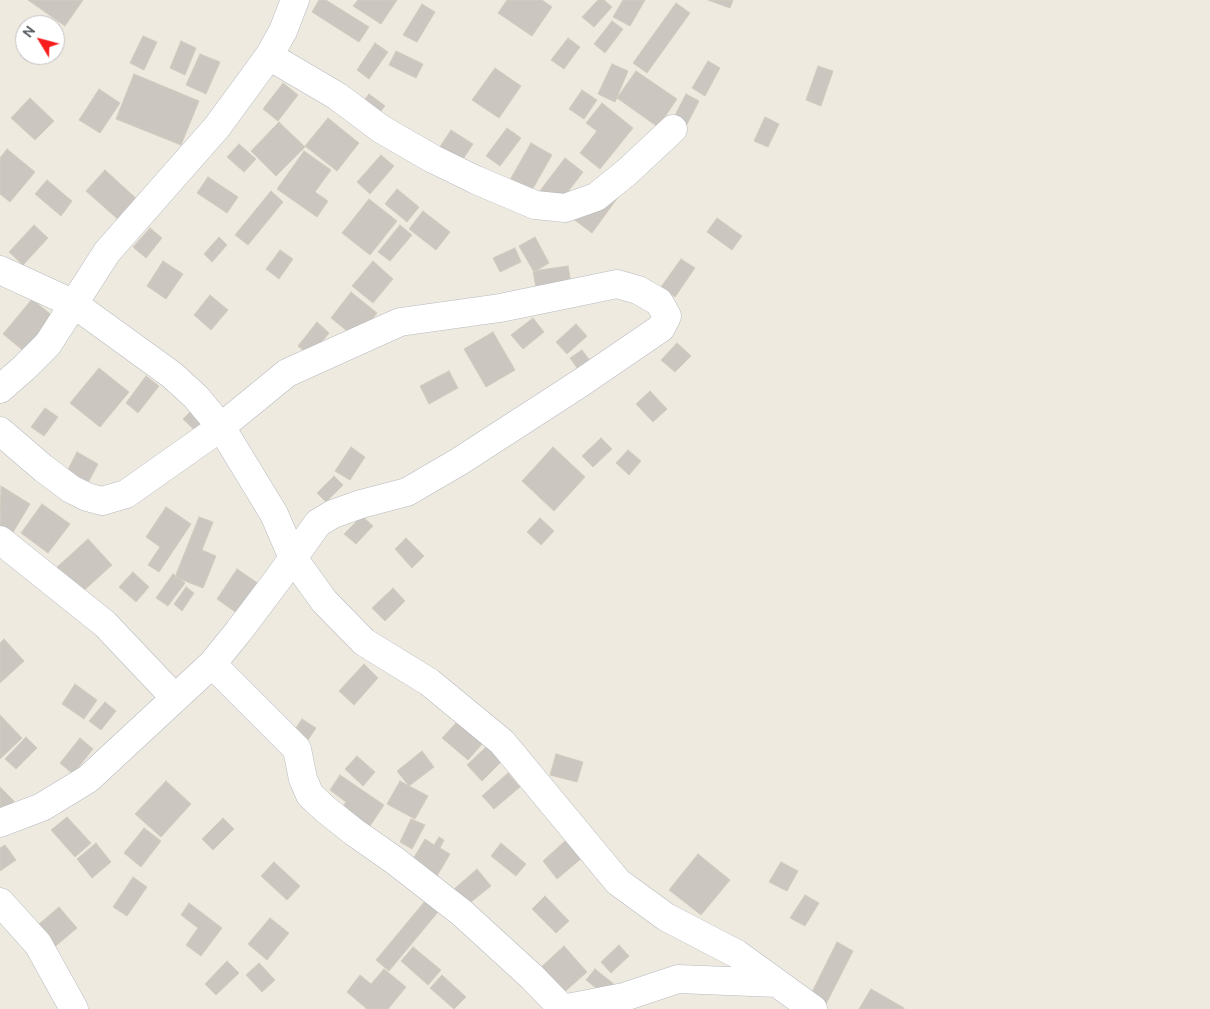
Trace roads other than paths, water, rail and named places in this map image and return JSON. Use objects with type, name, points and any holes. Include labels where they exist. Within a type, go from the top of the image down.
[{"type":"street","points":[[0,389],[48,344],[107,252],[217,127],[269,56],[283,31],[295,0]]},
{"type":"street","points":[[269,56],[337,96],[381,130],[476,180],[535,205],[565,208],[596,197],[673,129]]},
{"type":"street","points":[[0,270],[74,304],[172,375],[196,397],[221,427],[274,514],[293,558],[324,601],[364,642],[430,682],[502,742],[618,882],[666,916],[736,954],[813,1009]]},
{"type":"street","points":[[0,431],[71,489],[87,497],[102,501],[126,494],[221,427],[287,374],[400,322],[500,308],[617,284],[638,290],[658,302],[667,316],[661,328],[629,350],[468,456],[408,492],[360,504],[333,514],[318,523],[238,632],[212,664],[88,779],[42,807],[0,823]]},
{"type":"street","points":[[0,540],[105,624],[175,698]]},
{"type":"street","points":[[212,664],[297,749],[303,779],[310,795],[354,832],[394,860],[462,914],[532,977],[562,1009],[624,997],[678,979],[777,984]]},
{"type":"street","points":[[0,902],[38,944],[74,1009]]}]
